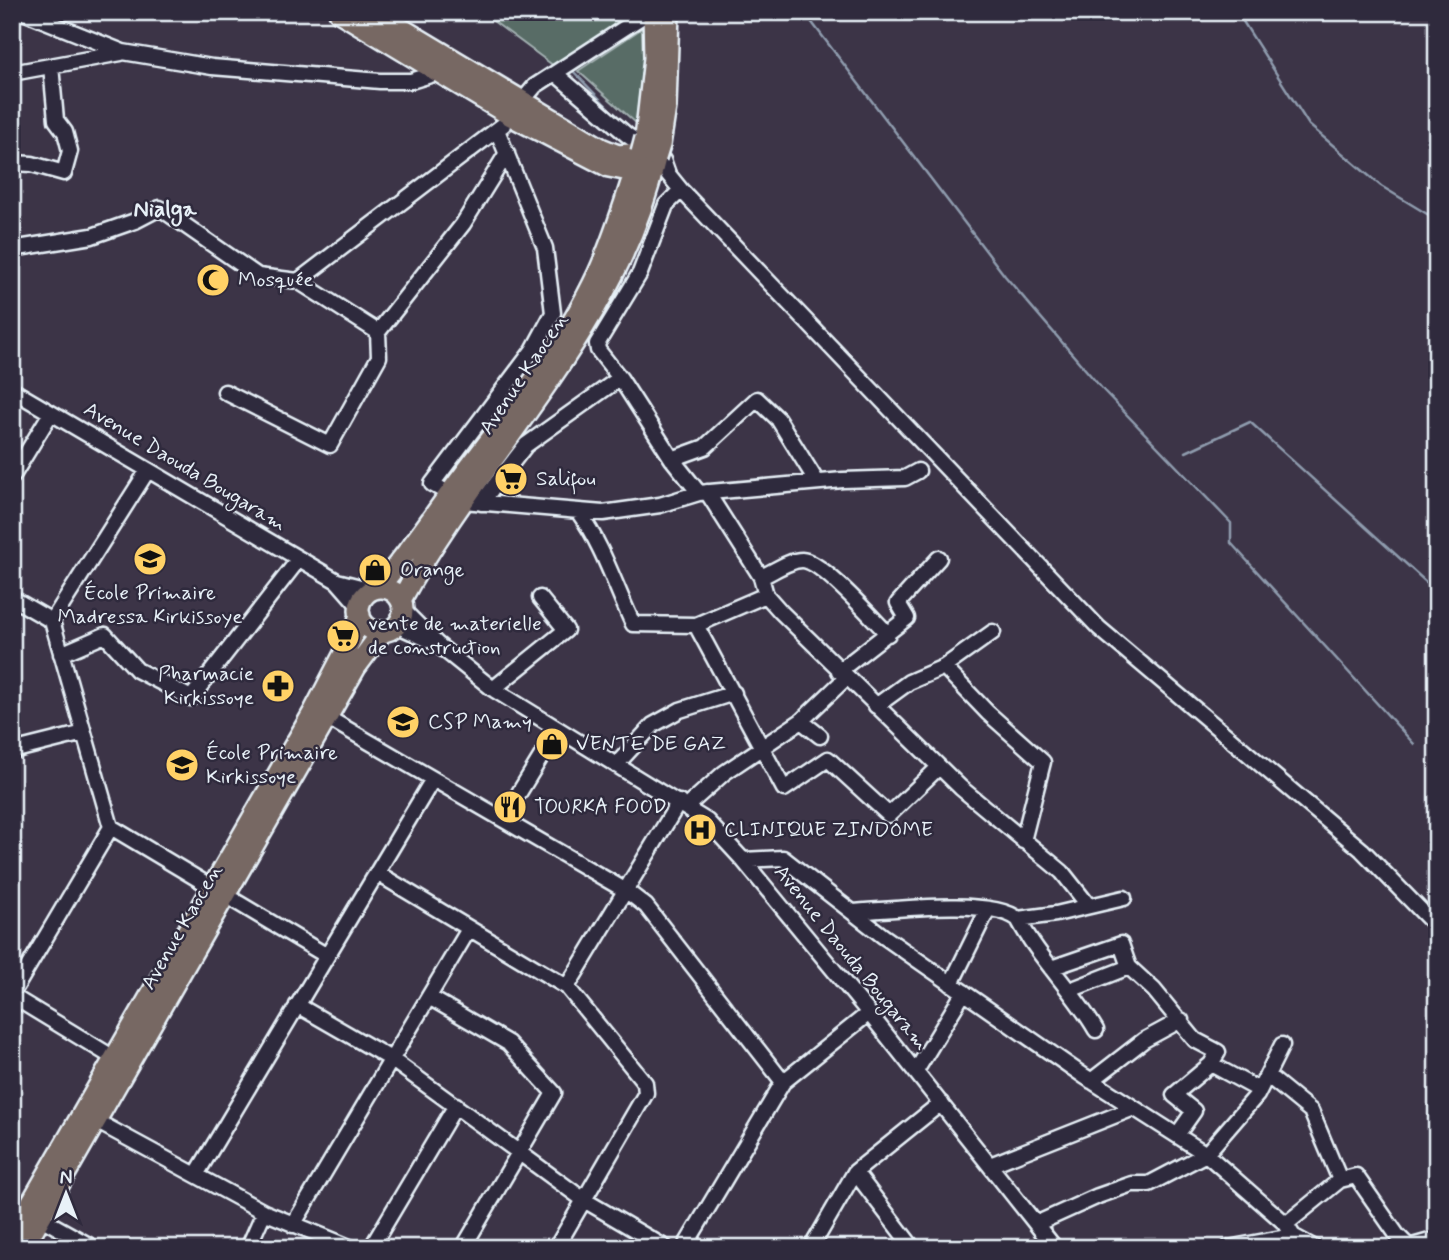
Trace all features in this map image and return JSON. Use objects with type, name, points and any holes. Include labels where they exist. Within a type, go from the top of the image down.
[{"type":"highway","points":[[339,12],[391,33],[510,115],[614,154],[648,154]]},
{"type":"highway","points":[[374,12],[391,33],[440,72],[510,115],[609,167],[621,182],[624,204]]},
{"type":"highway","points":[[648,154],[666,107],[669,12]]},
{"type":"highway","points":[[639,16],[651,103],[648,154]]},
{"type":"highway","points":[[609,167],[648,154]]},
{"type":"highway","name":"Avenue Kaocen","points":[[23,1248],[26,1211],[96,1121],[220,892],[352,638],[360,610],[375,589],[464,499],[598,273],[624,204],[648,154]]},
{"type":"highway","name":"Avenue Kaocen","points":[[12,1236],[114,1058],[328,718],[356,667],[396,617],[420,565],[571,351],[634,230],[648,154]]},
{"type":"highway","points":[[360,610],[368,627],[396,617],[392,590],[375,589]]},
{"type":"street","points":[[23,12],[123,52],[212,67],[368,80],[411,80],[440,72]]},
{"type":"street","points":[[298,281],[510,115],[556,74],[639,16]]},
{"type":"street","points":[[12,74],[123,52]]},
{"type":"street","points":[[12,163],[32,164],[64,173],[70,151],[65,132],[56,120],[51,66]]},
{"type":"street","points":[[556,74],[627,135],[663,160],[668,174],[681,190],[1099,628],[1362,850],[1437,927]]},
{"type":"street","points":[[510,115],[507,153],[545,248],[553,313],[533,350],[432,484],[464,499],[579,513],[603,513],[660,505],[703,492],[905,478],[918,471]]},
{"type":"street","points":[[225,392],[330,445],[379,357],[378,332],[463,224],[507,153]]},
{"type":"street","points":[[681,190],[666,205],[640,273],[597,344],[598,349],[672,459],[703,492],[761,577],[766,594],[843,675],[939,767],[1062,872],[1087,905]]},
{"type":"street","points":[[12,249],[92,236],[135,221],[160,208],[258,276],[298,281],[378,332]]},
{"type":"street","points":[[464,499],[526,445],[620,378]]},
{"type":"street","name":"Avenue Daouda Bougaram","points":[[12,390],[337,581],[375,589]]},
{"type":"street","points":[[672,459],[705,447],[757,398],[778,419],[817,482]]},
{"type":"street","points":[[12,477],[51,413]]},
{"type":"street","points":[[52,621],[148,470]]},
{"type":"street","points":[[579,513],[600,543],[609,572],[633,624],[696,625],[766,594]]},
{"type":"street","points":[[567,988],[683,805],[724,773],[801,721],[843,675],[907,618],[898,603],[939,558]]},
{"type":"street","points":[[61,654],[105,635],[137,670],[191,698],[299,559]]},
{"type":"street","points":[[761,577],[798,560],[808,561],[837,582],[888,634]]},
{"type":"street","name":"Avenue Daouda Bougaram","points":[[337,581],[360,610]]},
{"type":"street","points":[[12,598],[52,621],[111,827],[327,956]]},
{"type":"street","points":[[494,689],[566,630],[540,598]]},
{"type":"street","name":"Avenue Daouda Bougaram","points":[[396,617],[437,644],[494,689],[707,821],[743,859],[869,1013],[1055,1248]]},
{"type":"street","points":[[696,625],[784,789],[828,759],[889,816],[939,767]]},
{"type":"street","points":[[876,706],[909,682],[944,667],[993,632]]},
{"type":"street","points":[[944,667],[988,713],[1043,762],[1023,841]]},
{"type":"street","points":[[616,765],[653,725],[680,710],[733,693]]},
{"type":"street","points":[[328,718],[628,892],[646,906],[783,1082]]},
{"type":"street","points":[[801,721],[820,736]]},
{"type":"street","points":[[503,819],[558,729]]},
{"type":"street","points":[[12,751],[84,733]]},
{"type":"street","points":[[196,1175],[433,779]]},
{"type":"street","points":[[111,827],[12,995],[114,1058]]},
{"type":"street","points":[[743,859],[783,858],[958,988],[1091,1081],[1206,1154],[1289,1230],[1315,1248]]},
{"type":"street","points":[[377,873],[567,988],[647,1088],[556,1248]]},
{"type":"street","points":[[853,912],[954,906],[1018,919],[1056,914],[1124,898]]},
{"type":"street","points":[[916,1071],[958,988],[987,911]]},
{"type":"street","points":[[1018,919],[1096,1030]]},
{"type":"street","points":[[293,1225],[469,929]]},
{"type":"street","points":[[1052,968],[1119,943],[1129,967],[1154,990],[1195,1040],[1218,1052],[1211,1064],[1174,1095],[1194,1111],[1177,1135]]},
{"type":"street","points":[[1070,990],[1129,967]]},
{"type":"street","points":[[429,996],[508,1043],[553,1090],[554,1096],[463,1248]]},
{"type":"street","points":[[297,1005],[391,1059],[584,1199],[666,1248]]},
{"type":"street","points":[[684,1248],[783,1082],[869,1013]]},
{"type":"street","points":[[1091,1081],[1143,1040],[1181,1020]]},
{"type":"street","points":[[1036,1224],[1098,1196],[1132,1184],[1149,1184],[1206,1154],[1259,1090],[1282,1045]]},
{"type":"street","points":[[1211,1064],[1259,1090]]},
{"type":"street","points":[[1267,1075],[1311,1111],[1340,1180]]},
{"type":"street","points":[[811,1248],[856,1172],[942,1103]]},
{"type":"street","points":[[371,1248],[456,1105]]},
{"type":"street","points":[[990,1165],[1134,1108]]},
{"type":"street","points":[[96,1121],[264,1212],[352,1248]]},
{"type":"street","points":[[856,1172],[913,1248]]},
{"type":"street","points":[[1228,1248],[1289,1230],[1340,1180],[1356,1176],[1409,1248],[1437,1239]]},
{"type":"street","points":[[26,1211],[94,1248]]},
{"type":"street","points":[[248,1248],[264,1212]]},
{"type":"green space","points":[[481,12],[622,12],[618,21],[558,69]]},
{"type":"green space","points":[[647,25],[636,123],[578,71]]},
{"type":"waterway","points":[[804,12],[1005,276],[1104,391],[1231,523],[1231,543],[1414,744]]},
{"type":"waterway","points":[[1237,12],[1309,125],[1381,186],[1437,220]]},
{"type":"waterway","points":[[600,52],[573,71],[624,124]]},
{"type":"waterway","points":[[1186,452],[1250,422],[1437,592]]},
{"type":"waterway","points":[[1368,846],[1437,916]]},
{"type":"place","name":"Mosquée","points":[[213,280]]},
{"type":"place","name":"Salifou","points":[[511,479]]},
{"type":"place","name":"École Primaire Madressa Kirkissoye","points":[[150,559]]},
{"type":"place","name":"Orange","points":[[375,570]]},
{"type":"place","name":"vente de materielle de construction","points":[[343,636]]},
{"type":"place","name":"Pharmacie Kirkissoye","points":[[278,686]]},
{"type":"place","name":"CSP Mamy","points":[[403,722]]},
{"type":"place","name":"VENTE DE GAZ","points":[[552,744]]},
{"type":"place","name":"École Primaire Kirkissoye","points":[[182,765]]},
{"type":"place","name":"TOURKA FOOD","points":[[510,807]]},
{"type":"place","name":"CLINIQUE ZINDOME","points":[[700,830]]},
{"type":"district","name":"Nialga","points":[[165,210]]}]
